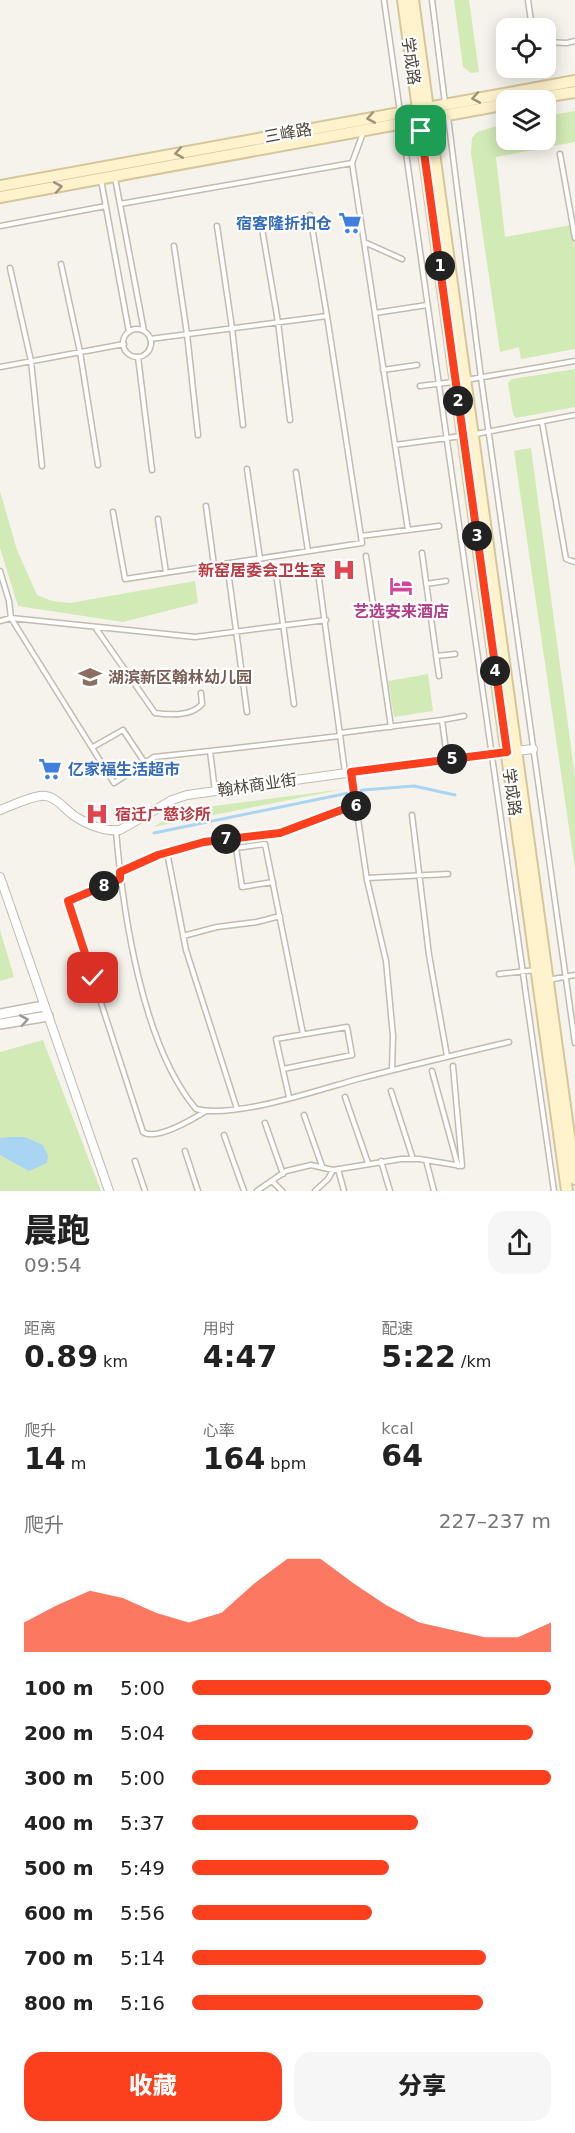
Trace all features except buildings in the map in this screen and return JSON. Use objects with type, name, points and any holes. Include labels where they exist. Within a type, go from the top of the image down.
[{"type":"main road","name":"学成路","points":[[403,0],[424,114]]},
{"type":"main road","name":"学成路","points":[[413,0],[424,114],[467,435],[543,973],[573,1146],[575,1179]]},
{"type":"main road","name":"三峰路","points":[[114,171],[401,119],[575,81]]},
{"type":"main road","points":[[556,95],[575,92]]},
{"type":"main road","name":"三峰路","points":[[447,109],[496,105]]},
{"type":"main road","name":"三峰路","points":[[0,186],[114,171],[364,131],[401,119]]},
{"type":"main road","name":"三峰路","points":[[0,198],[100,173]]},
{"type":"main road","name":"学成路","points":[[543,973],[567,1191]]},
{"type":"street","name":"翰林商业街","points":[[116,830],[172,800],[188,795],[533,749]]},
{"type":"street","points":[[0,810],[40,796],[49,796],[76,817],[110,831],[116,830]]},
{"type":"street","points":[[0,877],[109,1191]]},
{"type":"street","points":[[0,1014],[46,1011]]},
{"type":"street","points":[[0,1024],[46,1011]]},
{"type":"lane","points":[[384,0],[554,1191]]},
{"type":"lane","points":[[432,0],[488,432],[575,1043]]},
{"type":"lane","points":[[528,0],[531,18]]},
{"type":"lane","points":[[556,42],[575,41]]},
{"type":"lane","points":[[364,131],[352,163],[408,530]]},
{"type":"lane","points":[[560,154],[575,238]]},
{"type":"lane","points":[[120,204],[352,163]]},
{"type":"lane","points":[[114,171],[144,331],[150,339],[148,351],[138,357]]},
{"type":"lane","points":[[100,173],[129,332]]},
{"type":"lane","points":[[0,226],[106,206]]},
{"type":"lane","points":[[113,512],[125,579],[362,543],[310,215]]},
{"type":"lane","points":[[260,217],[278,322],[290,420]]},
{"type":"lane","points":[[217,226],[243,425]]},
{"type":"lane","points":[[364,241],[402,260]]},
{"type":"lane","points":[[174,246],[187,334],[198,435]]},
{"type":"lane","points":[[61,264],[80,352],[98,465]]},
{"type":"lane","points":[[10,268],[31,361],[42,466]]},
{"type":"lane","points":[[375,313],[427,305]]},
{"type":"lane","points":[[150,339],[327,316]]},
{"type":"lane","points":[[138,357],[128,353],[124,344],[126,335],[136,329],[144,331]]},
{"type":"lane","points":[[0,367],[124,344]]},
{"type":"lane","points":[[138,357],[152,470]]},
{"type":"lane","points":[[420,386],[481,378],[575,361]]},
{"type":"lane","points":[[383,370],[417,365]]},
{"type":"lane","points":[[395,445],[488,432],[575,415]]},
{"type":"lane","points":[[542,422],[566,559],[575,562]]},
{"type":"lane","points":[[247,469],[260,558]]},
{"type":"lane","points":[[296,472],[308,551]]},
{"type":"lane","points":[[206,506],[214,565]]},
{"type":"lane","points":[[158,519],[166,573]]},
{"type":"lane","points":[[361,536],[439,526]]},
{"type":"lane","points":[[422,553],[439,676]]},
{"type":"lane","points":[[366,556],[391,727]]},
{"type":"lane","points":[[317,565],[340,734],[353,788],[367,878],[386,961],[393,1036],[392,1070]]},
{"type":"lane","points":[[0,571],[9,601],[11,618],[114,783],[154,757],[464,716]]},
{"type":"lane","points":[[276,573],[294,705]]},
{"type":"lane","points":[[229,578],[247,712]]},
{"type":"lane","points":[[426,584],[446,581]]},
{"type":"lane","points":[[0,621],[11,618],[193,637],[326,620]]},
{"type":"lane","points":[[95,627],[155,712],[166,715],[196,711],[202,704],[201,693]]},
{"type":"lane","points":[[436,656],[455,654]]},
{"type":"lane","points":[[442,720],[447,759]]},
{"type":"lane","points":[[93,747],[123,730],[145,763]]},
{"type":"lane","points":[[210,751],[215,791]]},
{"type":"lane","points":[[120,872],[167,852],[204,842],[280,833],[344,809],[356,808]]},
{"type":"lane","points":[[412,815],[429,955],[447,1056]]},
{"type":"lane","points":[[116,830],[120,879],[137,969],[160,1044],[177,1083],[196,1109],[206,1111],[254,1106],[509,1042]]},
{"type":"lane","points":[[264,835],[303,1034]]},
{"type":"lane","points":[[266,844],[236,848],[242,887],[273,882]]},
{"type":"lane","points":[[167,852],[183,936],[237,1108]]},
{"type":"lane","points":[[367,878],[448,874]]},
{"type":"lane","points":[[120,879],[68,901],[143,1132],[155,1135],[190,1121],[206,1111]]},
{"type":"lane","points":[[183,936],[217,927],[257,922],[279,916]]},
{"type":"lane","points":[[500,974],[522,971],[566,977],[575,975]]},
{"type":"lane","points":[[283,1069],[352,1055],[347,1027],[276,1039],[289,1097]]},
{"type":"lane","points":[[257,1191],[283,1174],[310,1164],[335,1169],[381,1161],[413,1159],[462,1167],[453,1065]]},
{"type":"lane","points":[[432,1071],[458,1166]]},
{"type":"lane","points":[[392,1091],[413,1159]]},
{"type":"lane","points":[[345,1097],[368,1163]]},
{"type":"lane","points":[[303,1114],[322,1166]]},
{"type":"lane","points":[[266,1123],[283,1174]]},
{"type":"lane","points":[[224,1136],[244,1191]]},
{"type":"lane","points":[[184,1151],[198,1191]]},
{"type":"lane","points":[[426,1160],[434,1191]]},
{"type":"lane","points":[[135,1161],[145,1191]]},
{"type":"lane","points":[[381,1161],[390,1191]]},
{"type":"lane","points":[[315,1191],[335,1169]]},
{"type":"lane","points":[[335,1169],[344,1191]]},
{"type":"lane","points":[[272,1182],[282,1191]]},
{"type":"green space","points":[[454,0],[469,0],[479,72],[471,73],[463,67]]},
{"type":"green space","points":[[575,111],[575,142],[556,146],[556,114]]},
{"type":"green space","points":[[496,126],[496,150],[533,150],[496,157],[505,237],[571,225],[575,248],[575,349],[521,359],[519,347],[500,352],[471,153],[472,138],[477,132]]},
{"type":"green space","points":[[575,369],[575,407],[516,418],[513,414],[508,383],[512,379]]},
{"type":"green space","points":[[531,448],[575,777],[575,869],[514,451]]},
{"type":"green space","points":[[0,491],[17,550],[37,595],[52,601],[70,603],[195,581],[198,603],[123,622],[18,606],[0,548]]},
{"type":"green space","points":[[428,674],[433,711],[394,717],[388,681]]},
{"type":"green space","points":[[344,789],[153,827],[184,810]]},
{"type":"green space","points":[[0,930],[14,977],[0,981]]},
{"type":"green space","points":[[43,1040],[101,1191],[0,1191],[0,1052]]},
{"type":"water","points":[[25,1137],[43,1145],[48,1156],[47,1163],[29,1171],[0,1155],[0,1138]]},
{"type":"waterway","points":[[154,833],[363,790],[414,786],[455,795]]},
{"type":"place","name":"宿客隆折扣仓","points":[[350,223]]},
{"type":"place","name":"新窑居委会卫生室","points":[[344,570]]},
{"type":"place","name":"艺选安来酒店","points":[[401,586]]},
{"type":"place","name":"湖滨新区翰林幼儿园","points":[[90,677]]},
{"type":"place","name":"亿家福生活超市","points":[[50,769]]},
{"type":"place","name":"宿迁广慈诊所","points":[[97,814]]},
{"type":"route","points":[[93,978],[68,901],[120,879],[120,872],[158,855],[204,842],[280,833],[344,809],[356,808],[351,772],[507,752],[421,131]]}]
